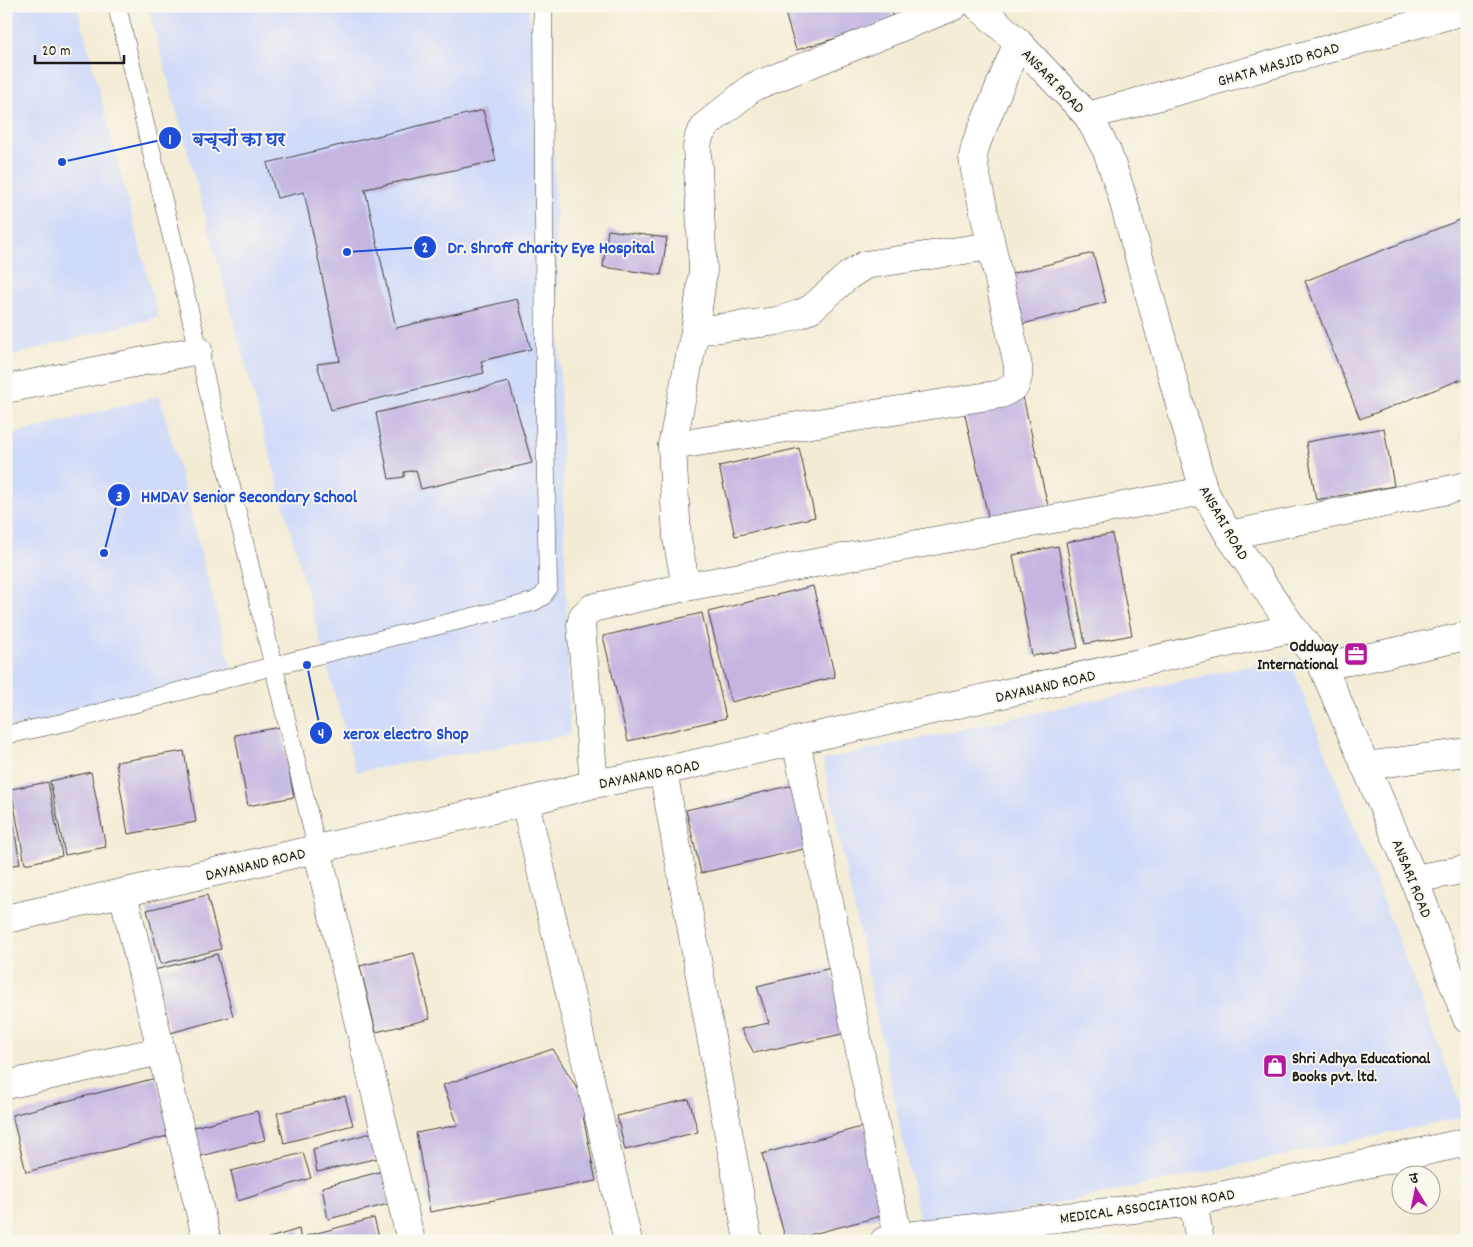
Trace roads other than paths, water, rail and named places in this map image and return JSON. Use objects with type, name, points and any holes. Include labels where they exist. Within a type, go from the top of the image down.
[{"type":"street","points":[[686,587],[677,538],[672,446],[695,330],[703,271],[698,136],[706,125],[753,87],[954,6]]},
{"type":"street","name":"ANSARI ROAD","points":[[978,6],[1018,42],[1088,116],[1107,151],[1120,189],[1204,491],[1229,535],[1293,628],[1322,665],[1414,879],[1467,1019]]},
{"type":"street","name":"GHATA MASJID ROAD","points":[[1088,116],[1467,10]]},
{"type":"street","points":[[672,446],[1001,394],[1015,386],[1018,377],[1018,366],[973,157],[976,144],[1018,42]]},
{"type":"street","points":[[695,330],[777,321],[800,314],[812,308],[848,276],[864,265],[991,246]]},
{"type":"street","points":[[6,389],[198,350]]},
{"type":"street","points":[[1229,535],[1467,486]]},
{"type":"street","points":[[594,784],[581,625],[583,616],[592,608],[686,587],[1204,491]]},
{"type":"street","name":"DAYANAND ROAD","points":[[6,919],[525,802],[594,784],[664,771],[1293,628]]},
{"type":"street","points":[[1322,665],[1357,660],[1467,636]]},
{"type":"street","points":[[796,741],[894,1240]]},
{"type":"street","points":[[1365,766],[1467,752]]},
{"type":"street","points":[[664,771],[748,1241]]},
{"type":"street","points":[[525,802],[628,1241]]},
{"type":"street","points":[[317,849],[412,1241]]},
{"type":"street","points":[[1414,879],[1467,869]]},
{"type":"street","points":[[123,893],[207,1241]]},
{"type":"street","points":[[6,1085],[160,1051]]},
{"type":"street","name":"MEDICAL ASSOCIATION ROAD","points":[[894,1240],[1194,1202],[1467,1142]]},
{"type":"street","points":[[1194,1202],[1200,1241]]},
{"type":"lane","points":[[117,6],[317,849]]},
{"type":"lane","points":[[6,735],[66,722],[274,666],[533,602],[543,596],[548,587],[545,423],[544,6]]},
{"type":"place","name":"बच्चों का घर","points":[[62,162]]},
{"type":"place","name":"Dr. Shroff Charity Eye Hospital","points":[[347,252]]},
{"type":"place","name":"HMDAV Senior Secondary School","points":[[104,553]]},
{"type":"place","name":"Oddway International","points":[[1356,654]]},
{"type":"place","name":"xerox electro Shop","points":[[307,665]]},
{"type":"place","name":"Shri Adhya Educational Books pvt. ltd.","points":[[1275,1066]]}]
